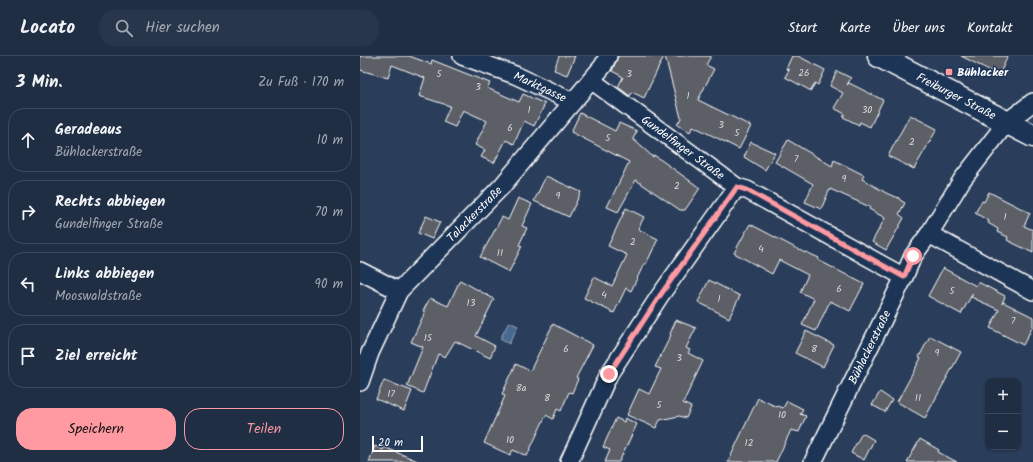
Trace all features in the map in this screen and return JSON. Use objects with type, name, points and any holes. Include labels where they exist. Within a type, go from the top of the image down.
[{"type":"street","name":"Marktgasse","points":[[462,56],[515,75],[572,102]]},
{"type":"street","name":"Talackerstraße","points":[[360,382],[370,353],[399,290],[502,186],[603,66],[608,56]]},
{"type":"street","name":"Freiburger Straße","points":[[879,56],[1033,136]]},
{"type":"street","name":"Gundelfinger Straße","points":[[591,80],[737,187],[747,190],[904,277]]},
{"type":"street","name":"Bühlackerstraße","points":[[813,462],[913,256],[929,234],[962,180],[1007,122],[1033,102]]},
{"type":"street","points":[[569,462],[609,374],[659,297],[737,187]]},
{"type":"street","points":[[929,234],[1033,291]]},
{"type":"street","points":[[360,271],[399,290]]},
{"type":"water","points":[[509,322],[518,326],[509,344],[500,339]]},
{"type":"building","points":[[360,56],[409,56],[431,64],[432,60],[490,83],[487,88],[519,102],[523,94],[545,104],[534,126],[524,121],[514,144],[506,140],[494,163],[481,157],[485,150],[475,145],[487,121],[463,110],[455,127],[443,122],[450,106],[419,96],[425,78],[392,65],[388,78],[360,70]]},
{"type":"building","points":[[559,56],[575,56],[567,75],[554,70]]},
{"type":"building","points":[[618,56],[664,56],[644,98],[632,92],[630,96],[618,87],[623,77],[612,71]]},
{"type":"building","points":[[665,56],[711,56],[706,65],[714,69],[698,100],[751,126],[739,149],[693,126],[690,132],[677,125],[681,118]]},
{"type":"building","points":[[792,56],[798,56],[825,70],[818,85],[815,83],[811,91],[785,77],[789,70],[786,69]]},
{"type":"building","points":[[961,56],[1008,56],[999,75]]},
{"type":"building","points":[[837,71],[851,78],[847,85],[849,83],[883,100],[870,127],[860,122],[859,125],[843,117],[845,114],[834,108],[843,93],[830,86]]},
{"type":"building","points":[[580,113],[615,131],[619,123],[637,131],[633,139],[653,157],[654,155],[700,188],[685,210],[680,210],[636,180],[618,212],[607,207],[629,162],[571,132]]},
{"type":"building","points":[[910,115],[937,129],[914,169],[888,156]]},
{"type":"building","points":[[788,140],[832,166],[834,160],[864,175],[862,179],[888,194],[899,198],[905,203],[899,214],[904,218],[886,250],[872,242],[885,218],[869,209],[870,207],[830,189],[821,209],[805,202],[813,184],[775,162]]},
{"type":"building","points":[[751,142],[775,153],[765,170],[744,157]]},
{"type":"building","points":[[546,176],[581,192],[569,217],[534,201]]},
{"type":"building","points":[[989,192],[1030,213],[1024,226],[1033,230],[1033,253],[1007,240],[1008,237],[997,232],[998,229],[988,223],[989,221],[975,213],[982,201],[984,202]]},
{"type":"building","points":[[518,198],[532,204],[522,226],[527,228],[519,245],[522,246],[509,272],[480,257],[502,217],[508,220]]},
{"type":"building","points":[[626,208],[644,217],[638,229],[658,239],[631,291],[626,288],[614,313],[584,298],[594,277],[612,286],[627,255],[608,246]]},
{"type":"building","points":[[426,216],[440,222],[432,239],[418,233]]},
{"type":"building","points":[[750,224],[805,253],[806,252],[819,258],[818,260],[864,284],[850,311],[830,301],[816,331],[802,325],[814,299],[800,292],[808,275],[779,260],[772,274],[734,253]]},
{"type":"building","points":[[943,268],[976,286],[978,282],[1005,296],[1002,304],[1003,302],[1033,317],[1033,326],[1023,345],[990,328],[999,310],[971,297],[973,293],[961,314],[928,296]]},
{"type":"building","points":[[460,280],[494,299],[476,336],[495,346],[490,358],[455,341],[445,357],[438,354],[423,393],[407,386],[423,347],[411,342],[425,312],[423,311],[430,298],[448,306]]},
{"type":"building","points":[[709,280],[740,296],[729,318],[698,302]]},
{"type":"building","points":[[676,320],[696,328],[686,348],[690,350],[688,353],[703,361],[683,403],[691,407],[686,418],[679,416],[660,420],[656,428],[627,415],[639,389],[649,394],[661,369],[655,367],[671,335],[670,334]]},
{"type":"building","points":[[553,324],[593,345],[576,378],[578,379],[572,393],[569,392],[561,411],[557,409],[553,419],[546,415],[527,456],[513,450],[510,455],[484,443],[505,396],[502,394],[516,364],[530,371]]},
{"type":"building","points":[[806,331],[834,345],[823,367],[795,353]]},
{"type":"building","points":[[930,336],[961,352],[925,418],[897,402],[921,358],[919,357]]},
{"type":"building","points":[[384,380],[412,391],[404,411],[376,399]]},
{"type":"building","points":[[880,392],[892,400],[885,412],[872,405]]},
{"type":"building","points":[[758,398],[777,407],[783,408],[787,401],[803,409],[800,414],[806,416],[799,432],[791,430],[776,462],[728,462]]},
{"type":"building","points":[[616,418],[624,422],[625,418],[637,424],[619,462],[605,462],[610,450],[603,447]]},
{"type":"building","points":[[862,433],[874,440],[864,460],[851,453]]},
{"type":"building","points":[[920,439],[939,450],[938,452],[957,462],[907,462]]},
{"type":"building","points":[[375,446],[383,450],[384,447],[420,462],[369,462]]},
{"type":"place","name":"Bühlacker","points":[[949,72]]},
{"type":"route","points":[[609,374],[659,297],[737,187],[747,190],[904,277],[913,256]]}]
